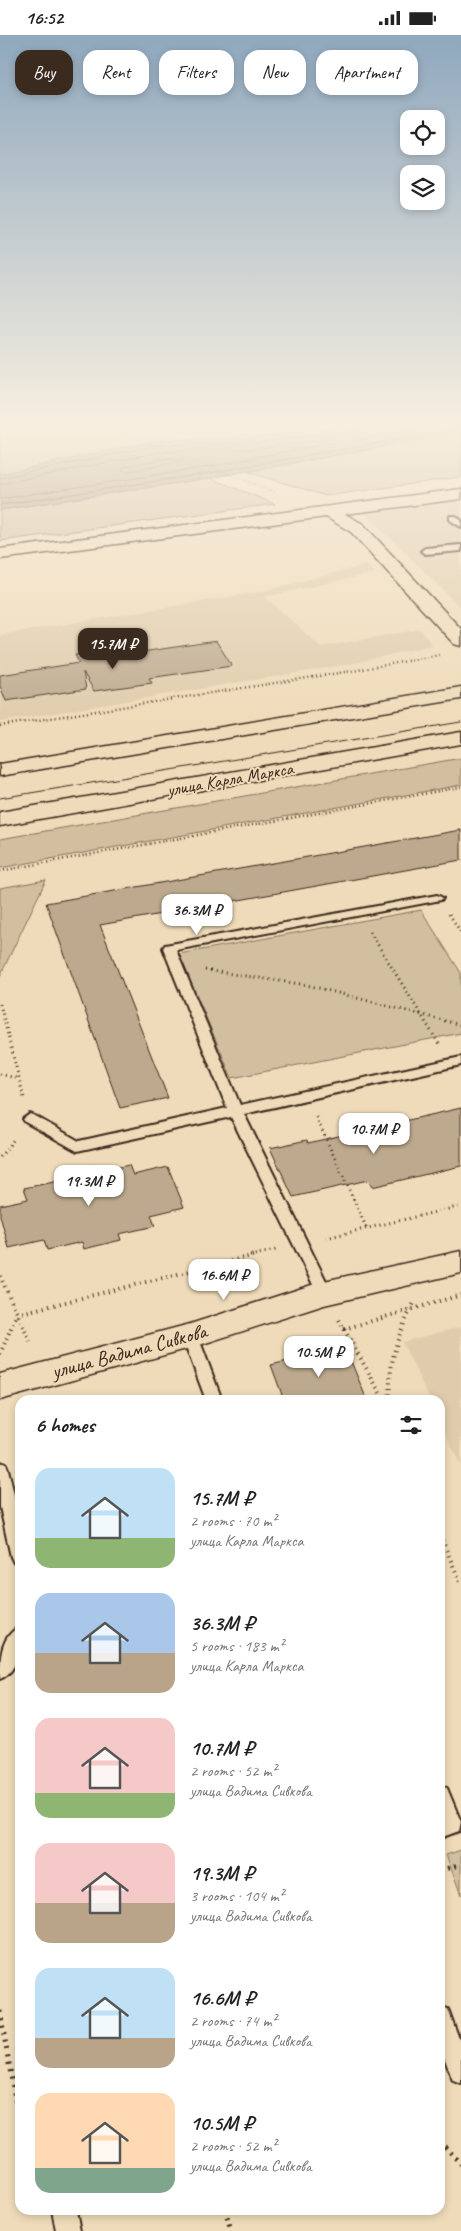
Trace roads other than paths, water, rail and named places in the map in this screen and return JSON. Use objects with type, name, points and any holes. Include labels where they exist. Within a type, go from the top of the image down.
[{"type":"street","points":[[0,554],[216,526]]},
{"type":"street","points":[[354,526],[461,640]]},
{"type":"street","points":[[0,769],[461,693]]},
{"type":"street","name":"улица Карла Маркса","points":[[0,819],[461,738]]},
{"type":"street","name":"улица Вадима Сивкова","points":[[0,1387],[190,1336],[324,1293],[461,1262]]},
{"type":"lane","points":[[425,551],[461,548]]},
{"type":"lane","points":[[324,1293],[235,1110],[169,947],[437,898]]},
{"type":"lane","points":[[30,1119],[78,1146],[456,1062]]},
{"type":"lane","points":[[190,1336],[212,1395]]},
{"type":"lane","points":[[0,1469],[15,1535]]},
{"type":"lane","points":[[0,1670],[15,1644]]},
{"type":"lane","points":[[445,1807],[452,1824],[445,1826]]},
{"type":"lane","points":[[445,2030],[461,2073]]},
{"type":"lane","points":[[65,2215],[68,2231]]},
{"type":"tram line","points":[[0,798],[461,722]]}]
